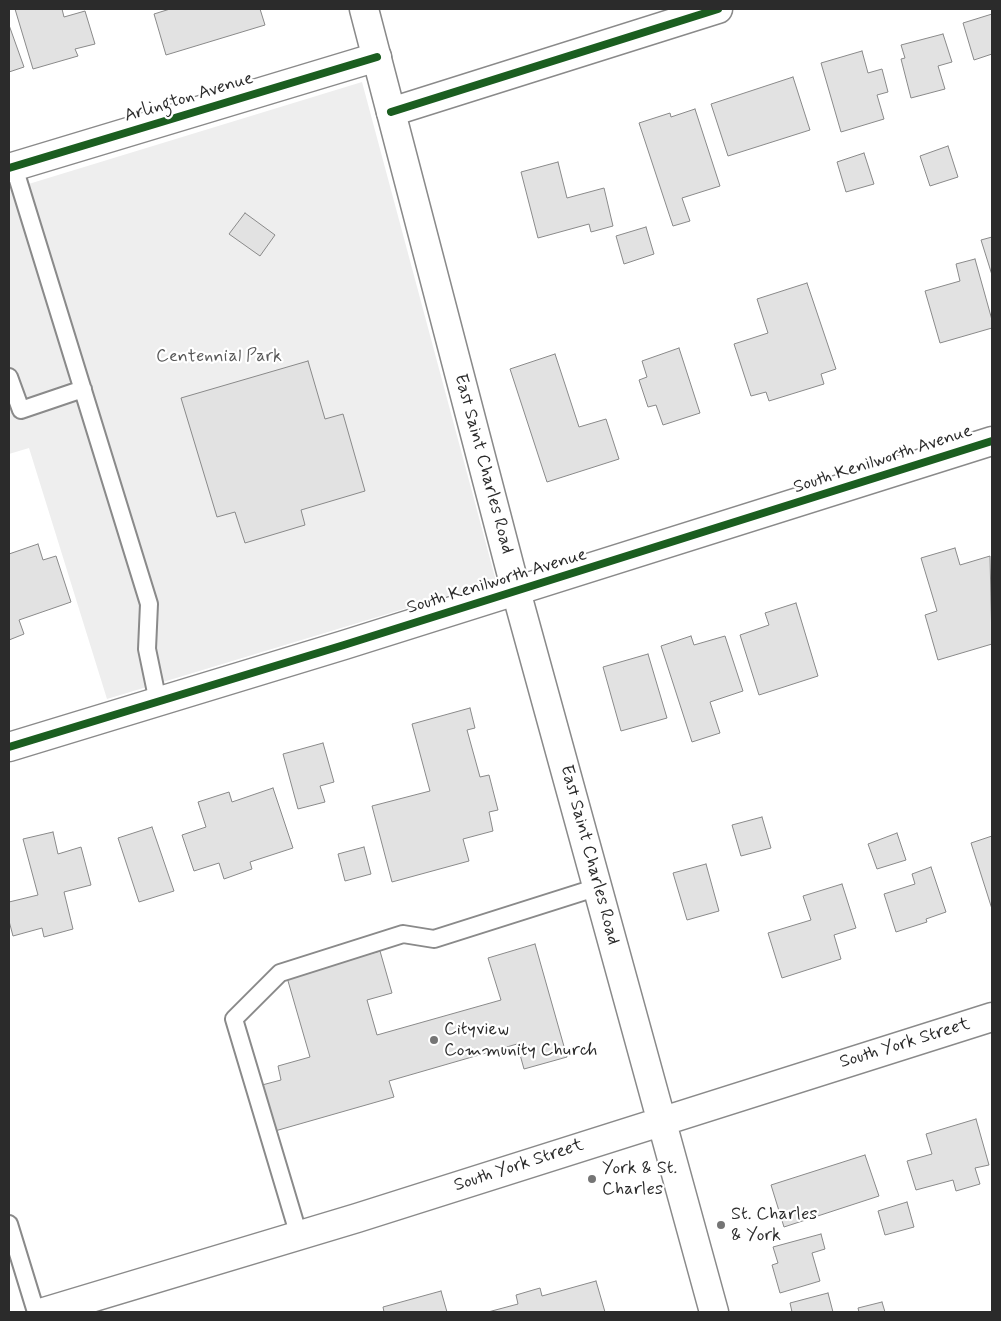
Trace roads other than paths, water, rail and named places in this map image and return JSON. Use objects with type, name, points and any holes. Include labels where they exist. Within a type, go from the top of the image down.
[{"type":"main road","name":"East Saint Charles Road","points":[[364,9],[516,592],[714,1312]]},
{"type":"main road","points":[[391,112],[718,9]]},
{"type":"main road","name":"Arlington Avenue","points":[[11,168],[377,57]]},
{"type":"main road","name":"South Kenilworth Avenue","points":[[9,747],[516,592],[992,441]]},
{"type":"main road","name":"South York Street","points":[[44,1312],[299,1236],[992,1017]]},
{"type":"lane","points":[[11,168],[83,389],[149,604],[147,648],[158,702]]},
{"type":"lane","points":[[9,377],[21,410],[83,389]]},
{"type":"lane","points":[[299,1236],[234,1019],[280,973],[403,934],[434,939],[598,887]]},
{"type":"lane","points":[[9,1224],[36,1312]]},
{"type":"place","name":"Cityview Community Church","points":[[434,1040]]},
{"type":"place","name":"York & St. Charles","points":[[592,1179]]},
{"type":"place","name":"St. Charles & York","points":[[721,1225]]},
{"type":"park label","name":"Centennial Park","points":[[219,357]]}]
